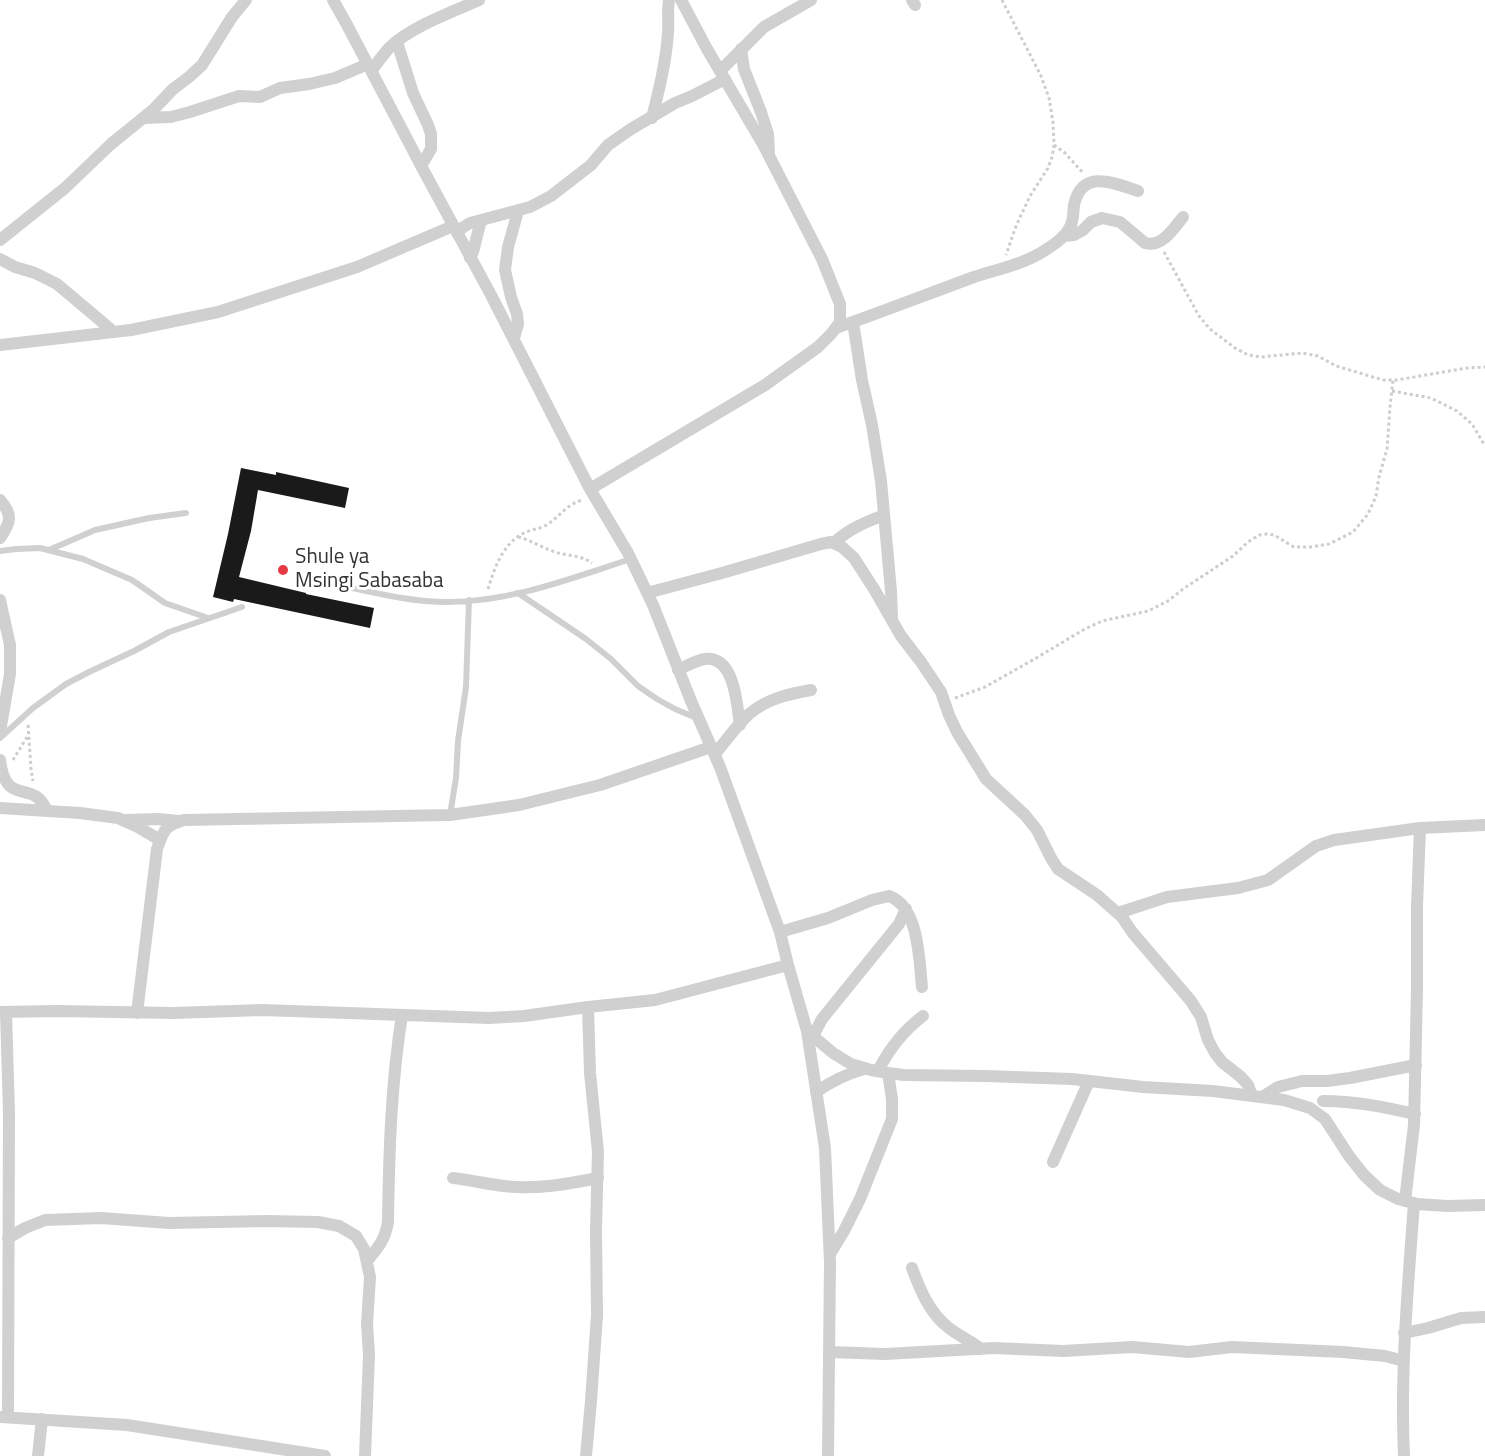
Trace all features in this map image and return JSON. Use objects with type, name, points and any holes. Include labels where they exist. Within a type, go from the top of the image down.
[{"type":"street","points":[[0,240],[65,188],[111,144],[153,110],[173,89],[202,65],[232,17],[246,0]]},
{"type":"street","points":[[333,0],[514,339],[593,494],[631,559],[713,751],[780,932],[810,1033],[825,1148],[830,1254],[828,1456]]},
{"type":"street","points":[[143,118],[171,117],[239,96],[260,97],[280,88],[315,83],[370,67],[407,34],[479,0]]},
{"type":"street","points":[[652,118],[662,73],[668,31],[669,0]]},
{"type":"street","points":[[593,494],[765,385],[818,347],[840,322],[840,304],[822,259],[769,157],[681,0]]},
{"type":"street","points":[[0,345],[114,332],[218,312],[357,267],[481,220],[530,207],[551,196],[591,165],[608,145],[631,129],[675,103],[692,96],[722,75],[741,49],[765,27],[811,0]]},
{"type":"street","points":[[397,42],[413,93],[431,134],[431,149],[421,166]]},
{"type":"street","points":[[741,49],[744,69],[768,134],[769,157]]},
{"type":"street","points":[[836,328],[977,276],[1019,264],[1047,250],[1067,232],[1072,224],[1074,203],[1082,188],[1090,182],[1100,180],[1138,191]]},
{"type":"street","points":[[514,339],[518,324],[517,314],[505,270],[508,248],[518,211]]},
{"type":"street","points":[[1062,236],[1074,235],[1091,222],[1102,218],[1120,222],[1145,243],[1151,245],[1166,237],[1183,217]]},
{"type":"street","points":[[470,258],[481,220]]},
{"type":"street","points":[[0,259],[57,284],[114,332]]},
{"type":"street","points":[[853,322],[881,482],[892,621]]},
{"type":"street","points":[[0,500],[7,508],[9,522],[0,538]]},
{"type":"street","points":[[834,543],[863,523],[884,514]]},
{"type":"street","points":[[647,593],[821,544],[831,542],[842,547],[854,558],[901,636],[941,692],[957,732],[986,779],[1025,815],[1037,830],[1058,869],[1097,895],[1118,913],[1191,1001],[1201,1017],[1208,1040],[1215,1053],[1222,1062],[1241,1077],[1257,1096]]},
{"type":"street","points":[[0,600],[10,645],[10,674],[0,731]]},
{"type":"street","points":[[678,669],[701,659],[710,658],[720,662],[731,677],[740,725]]},
{"type":"street","points":[[122,820],[180,821],[450,815],[519,805],[600,785],[713,751],[748,715],[766,702],[785,695],[811,690]]},
{"type":"street","points":[[0,759],[7,785],[13,789],[34,794],[43,803],[46,811]]},
{"type":"street","points":[[0,808],[118,818],[160,840]]},
{"type":"street","points":[[136,1012],[157,849],[162,835],[170,825],[180,821]]},
{"type":"street","points":[[1118,913],[1167,897],[1238,888],[1268,880],[1316,846],[1334,840],[1420,828],[1485,825]]},
{"type":"street","points":[[1404,1456],[1402,1419],[1404,1333],[1416,1065],[1420,828]]},
{"type":"street","points":[[780,932],[828,918],[881,897],[890,896],[901,901],[917,938],[922,987]]},
{"type":"street","points":[[810,1033],[899,924],[906,909]]},
{"type":"street","points":[[325,1456],[127,1425],[4,1417],[9,1113],[3,1012],[173,1013],[263,1010],[489,1018],[524,1016],[655,1000],[788,965]]},
{"type":"street","points":[[586,1456],[597,1315],[598,1178],[598,1152],[590,1073],[588,1007]]},
{"type":"street","points":[[367,1262],[386,1236],[388,1222],[391,1114],[396,1052],[402,1016]]},
{"type":"street","points":[[877,1071],[901,1036],[923,1017]]},
{"type":"street","points":[[810,1033],[833,1053],[851,1064],[904,1075],[1072,1079],[1143,1087],[1213,1091],[1284,1100],[1310,1108],[1325,1119],[1349,1156],[1380,1190],[1410,1202],[1447,1206],[1485,1205]]},
{"type":"street","points":[[1257,1096],[1278,1087],[1302,1081],[1350,1078],[1416,1065]]},
{"type":"street","points":[[816,1092],[847,1074],[877,1071]]},
{"type":"street","points":[[830,1254],[857,1206],[892,1119],[892,1099],[877,1071]]},
{"type":"street","points":[[1053,1162],[1089,1081]]},
{"type":"street","points":[[1324,1081],[1325,1119]]},
{"type":"street","points":[[1323,1101],[1372,1104],[1414,1114]]},
{"type":"street","points":[[453,1178],[505,1186],[533,1187],[598,1178]]},
{"type":"street","points":[[8,1238],[45,1220],[101,1218],[169,1223],[318,1222],[339,1226],[356,1236],[364,1249],[370,1277],[365,1456]]},
{"type":"street","points":[[912,1268],[936,1316],[948,1327],[981,1348]]},
{"type":"street","points":[[1404,1333],[1461,1318],[1485,1317]]},
{"type":"street","points":[[830,1352],[885,1354],[981,1348],[1063,1351],[1132,1347],[1189,1352],[1232,1347],[1343,1352],[1385,1356],[1404,1361]]},
{"type":"street","points":[[38,1456],[42,1419]]},
{"type":"lane","points":[[49,550],[95,530],[149,518],[186,513]]},
{"type":"lane","points":[[0,551],[40,548],[83,559],[132,580],[165,603],[208,618]]},
{"type":"lane","points":[[334,584],[398,598],[448,602],[507,597],[631,559]]},
{"type":"lane","points":[[518,593],[586,639],[647,692],[699,720]]},
{"type":"lane","points":[[450,815],[466,687],[469,600]]},
{"type":"lane","points":[[0,738],[26,714],[66,684],[169,632],[242,607]]},
{"type":"path","points":[[1002,0],[1041,76],[1050,106],[1054,145],[1047,168],[1016,226],[1002,269]]},
{"type":"path","points":[[1054,145],[1065,153],[1090,182]]},
{"type":"path","points":[[1158,243],[1199,315],[1210,329],[1235,348],[1248,354],[1261,357],[1302,352],[1318,356],[1344,369],[1383,380],[1485,367]]},
{"type":"path","points":[[944,702],[985,687],[1102,621],[1148,611],[1168,601],[1259,535],[1274,535],[1294,547],[1311,547],[1329,544],[1353,532],[1368,514],[1376,496],[1387,449],[1393,380]]},
{"type":"path","points":[[1392,391],[1431,398],[1457,411],[1473,424],[1485,446]]},
{"type":"path","points":[[486,598],[494,568],[505,549],[526,532],[544,527],[565,509],[593,494]]},
{"type":"path","points":[[518,537],[536,542],[553,551],[585,558],[599,569]]},
{"type":"path","points":[[26,714],[30,769],[39,798]]},
{"type":"path","points":[[3,776],[28,736]]},
{"type":"building","points":[[241,468],[276,475],[276,472],[349,488],[345,508],[258,490],[251,531],[239,577],[374,608],[370,628],[234,599],[233,602],[213,597]]},
{"type":"place","name":"Shule ya Msingi Sabasaba","points":[[283,570]]}]
